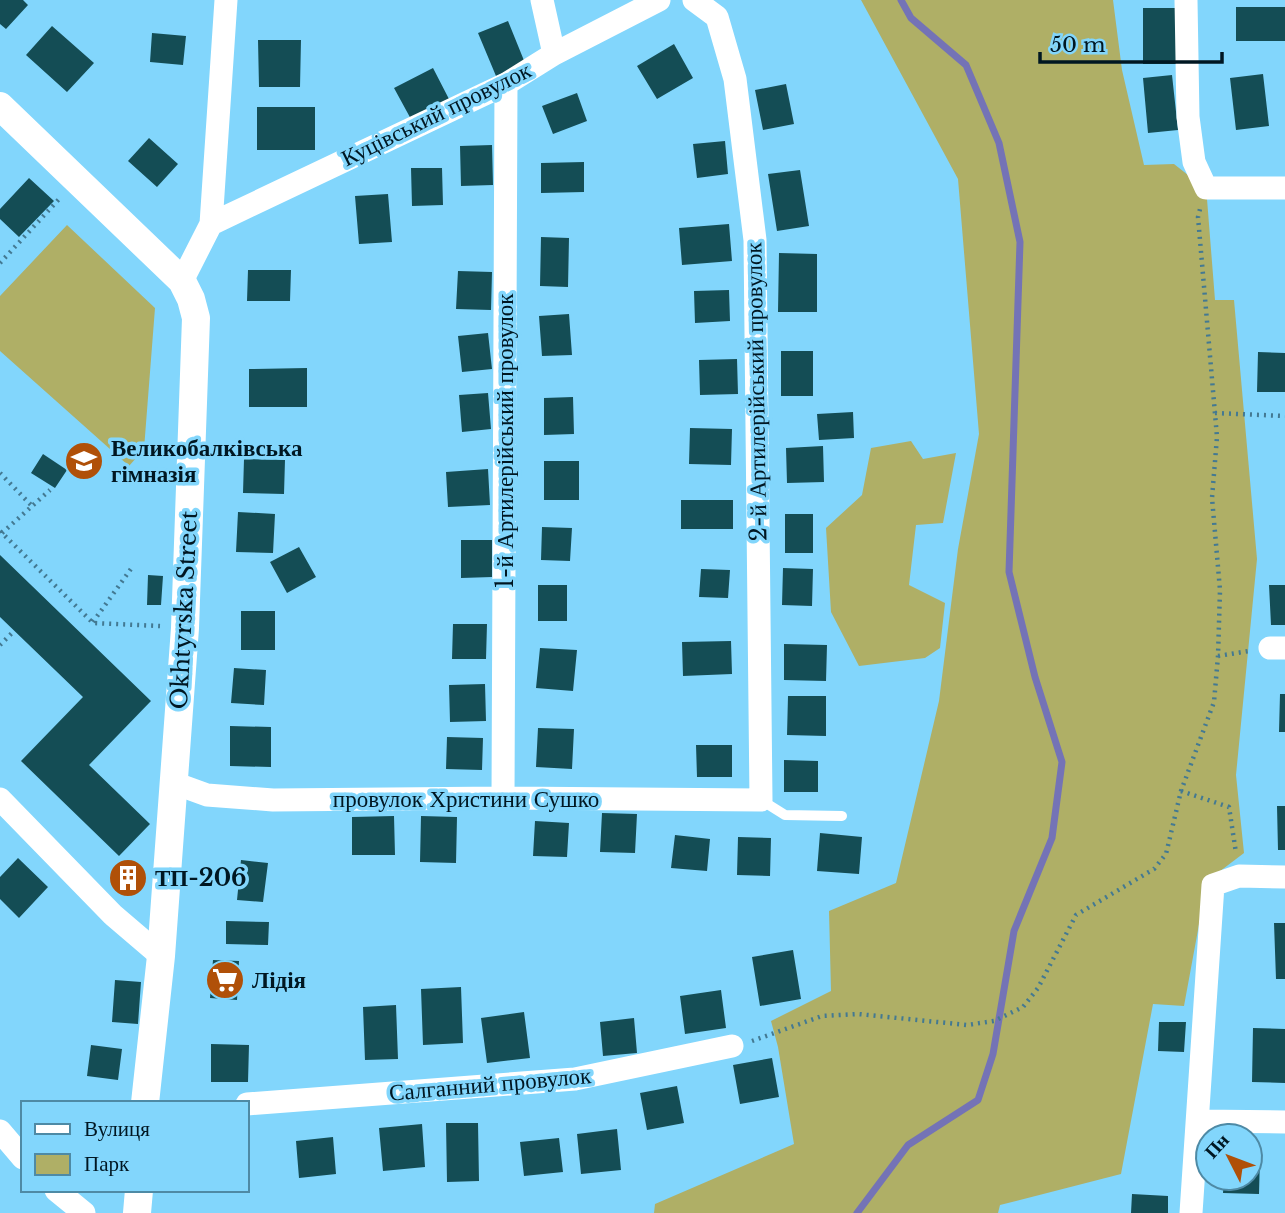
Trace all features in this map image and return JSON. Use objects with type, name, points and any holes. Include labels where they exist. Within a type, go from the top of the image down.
[{"type":"street","points":[[0,106],[182,281],[211,223],[226,0]]},
{"type":"street","points":[[542,0],[554,54]]},
{"type":"street","name":"Куцівський провулок","points":[[211,223],[506,84],[554,54],[659,0]]},
{"type":"street","name":"2-й Артилерійський провулок","points":[[694,0],[718,17],[735,79],[755,240],[761,800]]},
{"type":"street","points":[[1186,0],[1188,117],[1194,162],[1206,188],[1285,188]]},
{"type":"street","name":"1-й Артилерійський провулок","points":[[503,798],[506,84]]},
{"type":"street","name":"Okhtyrska Street","points":[[145,1101],[161,956],[186,628],[196,318],[182,281]]},
{"type":"street","name":"провулок Христини Сушко","points":[[174,783],[207,795],[273,800],[761,800]]},
{"type":"street","points":[[0,799],[113,915],[161,956]]},
{"type":"street","points":[[1191,1213],[1213,885],[1239,876],[1285,877]]},
{"type":"street","name":"Салганний провулок","points":[[248,1104],[575,1079],[732,1046]]},
{"type":"street","points":[[1199,1121],[1285,1122]]},
{"type":"street","points":[[0,1131],[21,1156]]},
{"type":"street","points":[[58,1192],[84,1213]]},
{"type":"street","points":[[137,1213],[139,1192]]},
{"type":"lane","points":[[761,800],[785,815],[842,816]]},
{"type":"path","points":[[0,263],[69,188]]},
{"type":"path","points":[[732,1046],[822,1016],[858,1014],[967,1025],[994,1021],[1023,1007],[1038,988],[1076,915],[1154,869],[1166,854],[1181,791],[1214,702],[1218,656],[1220,590],[1212,498],[1217,437],[1198,216],[1206,188]]},
{"type":"path","points":[[1215,413],[1285,416]]},
{"type":"path","points":[[0,473],[32,506]]},
{"type":"path","points":[[50,489],[1,532],[93,623],[160,626]]},
{"type":"path","points":[[93,623],[133,566]]},
{"type":"path","points":[[0,645],[14,631]]},
{"type":"path","points":[[1218,656],[1277,648]]},
{"type":"path","points":[[1181,791],[1229,807],[1239,876]]},
{"type":"green space","points":[[861,0],[1113,0],[1122,70],[1144,165],[1174,164],[1193,179],[1207,199],[1215,300],[1234,300],[1257,559],[1236,775],[1244,853],[1207,881],[1184,1006],[1153,1004],[1121,1174],[1000,1205],[998,1213],[654,1213],[655,1204],[794,1144],[778,1047],[771,1021],[831,991],[829,911],[896,883],[939,701],[958,549],[979,434],[958,179]]},
{"type":"green space","points":[[67,225],[155,308],[144,449],[129,466],[0,351],[0,296]]},
{"type":"green space","points":[[911,441],[923,459],[956,453],[943,523],[916,525],[909,585],[945,603],[940,648],[925,658],[859,666],[831,612],[826,528],[862,495],[871,448]]},
{"type":"building","points":[[0,0],[23,0],[28,5],[6,29],[0,24]]},
{"type":"building","points":[[1236,7],[1285,7],[1285,41],[1236,41]]},
{"type":"building","points":[[1143,8],[1176,8],[1176,64],[1143,64]]},
{"type":"building","points":[[508,21],[525,63],[496,76],[478,33]]},
{"type":"building","points":[[52,26],[94,63],[67,92],[26,55]]},
{"type":"building","points":[[152,33],[186,36],[183,65],[150,62]]},
{"type":"building","points":[[258,40],[301,40],[300,87],[259,87]]},
{"type":"building","points":[[674,44],[693,78],[657,99],[637,66]]},
{"type":"building","points":[[433,68],[450,101],[412,121],[394,88]]},
{"type":"building","points":[[1263,74],[1269,126],[1236,130],[1230,78]]},
{"type":"building","points":[[1172,75],[1178,130],[1148,133],[1143,78]]},
{"type":"building","points":[[786,84],[794,124],[763,130],[755,90]]},
{"type":"building","points":[[577,93],[587,121],[553,134],[542,106]]},
{"type":"building","points":[[257,107],[315,107],[315,150],[257,150]]},
{"type":"building","points":[[149,138],[178,164],[157,187],[128,161]]},
{"type":"building","points":[[725,141],[728,174],[697,178],[693,144]]},
{"type":"building","points":[[492,145],[493,185],[461,186],[460,146]]},
{"type":"building","points":[[584,162],[584,192],[541,193],[541,163]]},
{"type":"building","points":[[411,168],[442,168],[443,205],[412,206]]},
{"type":"building","points":[[800,170],[809,226],[777,231],[768,174]]},
{"type":"building","points":[[29,178],[54,201],[19,237],[0,219],[0,209]]},
{"type":"building","points":[[388,194],[392,242],[359,244],[355,196]]},
{"type":"building","points":[[729,224],[732,261],[682,265],[679,228]]},
{"type":"building","points":[[541,237],[569,238],[568,287],[540,286]]},
{"type":"building","points":[[779,253],[817,254],[817,312],[778,312]]},
{"type":"building","points":[[248,270],[291,270],[290,301],[247,301]]},
{"type":"building","points":[[458,271],[492,272],[491,310],[456,309]]},
{"type":"building","points":[[729,290],[730,321],[695,323],[694,291]]},
{"type":"building","points":[[569,314],[572,355],[542,356],[539,316]]},
{"type":"building","points":[[488,333],[492,369],[462,372],[458,336]]},
{"type":"building","points":[[781,351],[813,351],[813,396],[781,396]]},
{"type":"building","points":[[1258,352],[1285,353],[1285,392],[1257,392]]},
{"type":"building","points":[[737,359],[738,394],[700,395],[699,360]]},
{"type":"building","points":[[307,368],[307,407],[249,407],[249,369]]},
{"type":"building","points":[[488,393],[491,429],[462,432],[459,395]]},
{"type":"building","points":[[573,397],[574,434],[544,435],[544,398]]},
{"type":"building","points":[[853,412],[854,438],[819,440],[817,414]]},
{"type":"building","points":[[690,428],[732,429],[731,465],[689,464]]},
{"type":"building","points":[[823,446],[824,482],[787,483],[786,448]]},
{"type":"building","points":[[43,454],[67,470],[55,488],[31,473]]},
{"type":"building","points":[[244,459],[285,460],[284,494],[243,493]]},
{"type":"building","points":[[544,461],[579,461],[579,500],[544,500]]},
{"type":"building","points":[[488,469],[490,505],[448,507],[446,472]]},
{"type":"building","points":[[681,500],[733,500],[733,529],[681,529]]},
{"type":"building","points":[[238,512],[275,514],[273,553],[236,552]]},
{"type":"building","points":[[785,514],[813,514],[813,553],[785,553]]},
{"type":"building","points":[[542,527],[572,528],[570,561],[541,560]]},
{"type":"building","points":[[461,540],[492,540],[492,577],[461,578]]},
{"type":"building","points":[[299,547],[316,577],[287,593],[270,562]]},
{"type":"building","points":[[0,555],[151,701],[89,765],[150,824],[119,856],[21,761],[83,697],[0,617]]},
{"type":"building","points":[[783,568],[813,569],[812,606],[782,605]]},
{"type":"building","points":[[701,569],[730,570],[728,598],[699,597]]},
{"type":"building","points":[[148,575],[163,576],[161,605],[147,605]]},
{"type":"building","points":[[538,585],[567,585],[567,621],[538,621]]},
{"type":"building","points":[[1269,585],[1285,585],[1285,625],[1271,625]]},
{"type":"building","points":[[241,611],[275,611],[275,650],[241,650]]},
{"type":"building","points":[[453,624],[487,624],[486,659],[452,659]]},
{"type":"building","points":[[731,641],[732,674],[683,676],[682,642]]},
{"type":"building","points":[[784,644],[827,645],[826,681],[784,680]]},
{"type":"building","points":[[540,648],[577,650],[573,691],[536,688]]},
{"type":"building","points":[[234,668],[266,670],[264,705],[231,703]]},
{"type":"building","points":[[485,684],[486,721],[450,722],[449,685]]},
{"type":"building","points":[[1280,694],[1285,694],[1285,732],[1279,732]]},
{"type":"building","points":[[788,696],[826,696],[826,736],[787,735]]},
{"type":"building","points":[[230,726],[271,727],[271,767],[230,766]]},
{"type":"building","points":[[538,728],[574,729],[572,769],[536,767]]},
{"type":"building","points":[[447,737],[483,738],[482,770],[446,769]]},
{"type":"building","points":[[696,745],[732,745],[732,777],[697,777]]},
{"type":"building","points":[[784,760],[818,761],[818,792],[784,792]]},
{"type":"building","points":[[1277,806],[1285,806],[1285,850],[1278,850]]},
{"type":"building","points":[[602,813],[637,814],[635,853],[600,852]]},
{"type":"building","points":[[394,816],[395,855],[352,855],[352,817]]},
{"type":"building","points":[[421,816],[457,817],[456,863],[420,862]]},
{"type":"building","points":[[535,821],[569,823],[567,857],[533,856]]},
{"type":"building","points":[[820,833],[862,837],[859,874],[817,871]]},
{"type":"building","points":[[675,835],[710,839],[707,871],[671,868]]},
{"type":"building","points":[[738,837],[771,838],[770,876],[737,875]]},
{"type":"building","points":[[18,858],[48,887],[19,918],[0,899],[0,877]]},
{"type":"building","points":[[241,860],[268,863],[263,902],[237,900]]},
{"type":"building","name":"ТП-206","points":[[130,862],[143,875],[126,893],[113,881]]},
{"type":"building","points":[[226,921],[269,922],[268,945],[226,944]]},
{"type":"building","points":[[1274,923],[1285,923],[1285,979],[1276,979]]},
{"type":"building","points":[[793,950],[801,999],[760,1006],[752,957]]},
{"type":"building","name":"Лідія","points":[[213,960],[239,961],[237,1000],[210,998]]},
{"type":"building","points":[[115,980],[141,982],[138,1024],[112,1022]]},
{"type":"building","points":[[461,987],[463,1043],[423,1045],[421,989]]},
{"type":"building","points":[[721,990],[726,1028],[685,1034],[680,996]]},
{"type":"building","points":[[396,1005],[398,1059],[365,1060],[363,1007]]},
{"type":"building","points":[[524,1012],[530,1058],[487,1063],[481,1018]]},
{"type":"building","points":[[634,1018],[637,1053],[603,1056],[600,1022]]},
{"type":"building","points":[[1159,1022],[1186,1022],[1184,1052],[1158,1051]]},
{"type":"building","points":[[1253,1028],[1285,1029],[1285,1083],[1252,1082]]},
{"type":"building","points":[[211,1044],[249,1045],[248,1082],[211,1082]]},
{"type":"building","points":[[91,1045],[122,1049],[118,1080],[87,1076]]},
{"type":"building","points":[[772,1058],[779,1097],[740,1104],[733,1065]]},
{"type":"building","points":[[677,1086],[684,1123],[647,1130],[640,1093]]},
{"type":"building","points":[[446,1123],[478,1123],[479,1181],[447,1182]]},
{"type":"building","points":[[422,1124],[425,1167],[383,1171],[379,1128]]},
{"type":"building","points":[[617,1129],[621,1170],[581,1174],[577,1134]]},
{"type":"building","points":[[333,1137],[336,1174],[299,1178],[296,1141]]},
{"type":"building","points":[[559,1138],[563,1172],[524,1176],[520,1142]]},
{"type":"building","points":[[1223,1192],[1259,1192],[1259,1194]]},
{"type":"building","points":[[1132,1194],[1168,1196],[1168,1213],[1131,1213]]},
{"type":"waterway","points":[[857,1213],[908,1145],[978,1100],[993,1054],[1014,931],[1052,838],[1062,762],[1035,677],[1009,572],[1020,242],[999,143],[966,65],[911,18],[901,0]]},
{"type":"place","name":"Великобалківська гімназія","points":[[84,461]]},
{"type":"place","name":"ТП-206","points":[[128,878]]},
{"type":"place","name":"Лідія","points":[[225,980]]}]
